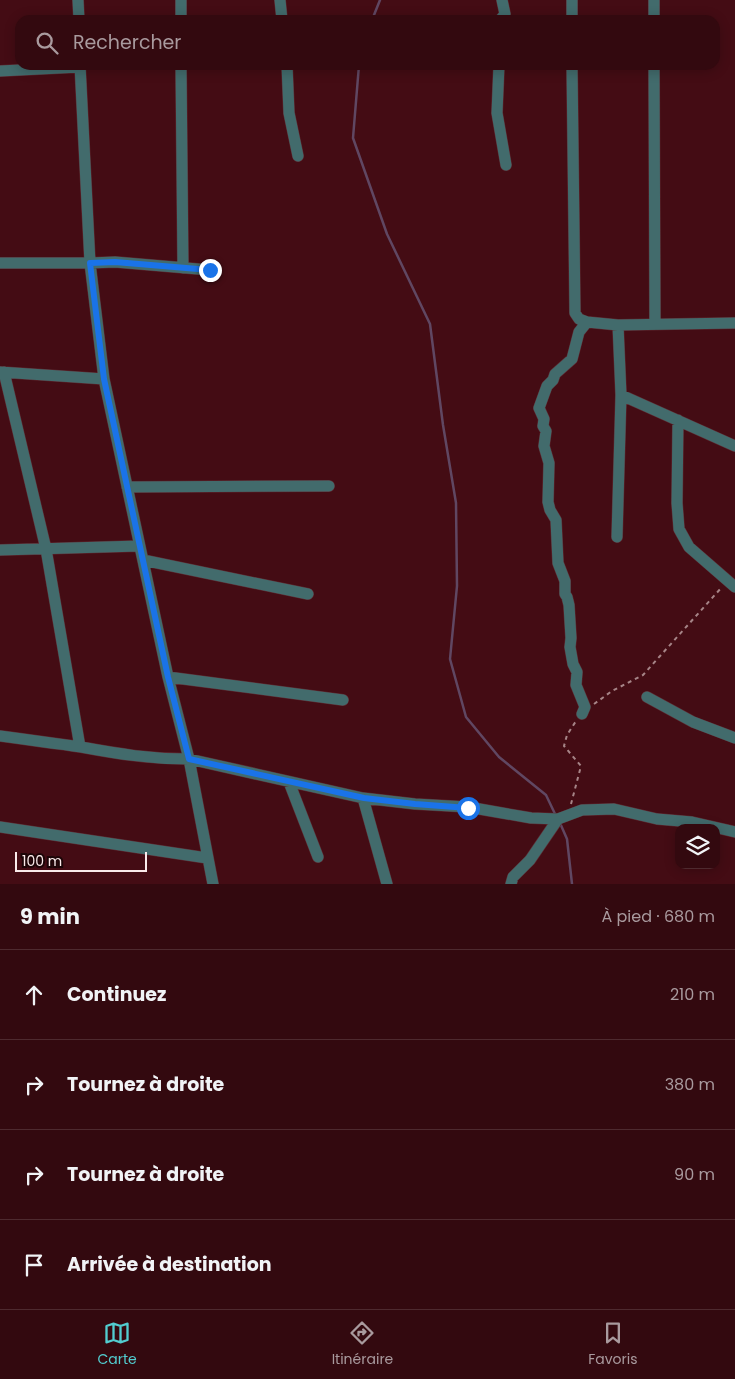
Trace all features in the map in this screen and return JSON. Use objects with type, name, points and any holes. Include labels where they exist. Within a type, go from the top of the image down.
[{"type":"street","points":[[78,0],[79,15]]},
{"type":"street","points":[[181,0],[181,15]]},
{"type":"street","points":[[280,0],[282,15]]},
{"type":"street","points":[[502,0],[504,15]]},
{"type":"street","points":[[572,0],[572,15]]},
{"type":"street","points":[[654,0],[654,15]]},
{"type":"street","points":[[0,70],[15,69]]},
{"type":"street","points":[[80,70],[90,263],[104,379],[168,677],[189,759],[213,884]]},
{"type":"street","points":[[181,70],[183,268]]},
{"type":"street","points":[[287,70],[289,113],[298,156]]},
{"type":"street","points":[[499,70],[497,113],[506,165]]},
{"type":"street","points":[[572,70],[575,313],[579,319],[588,322],[618,325],[735,323]]},
{"type":"street","points":[[654,70],[656,324]]},
{"type":"street","points":[[0,263],[115,262],[210,270]]},
{"type":"street","points":[[582,714],[585,707],[576,690],[577,672],[573,664],[570,647],[569,605],[565,594],[565,581],[558,563],[556,520],[548,502],[549,463],[544,446],[546,432],[540,408],[547,386],[553,380],[555,374],[572,359],[579,332],[588,322]]},
{"type":"street","points":[[617,538],[621,395],[618,325]]},
{"type":"street","points":[[80,747],[46,549],[2,372],[104,379]]},
{"type":"street","points":[[621,395],[735,446]]},
{"type":"street","points":[[678,420],[678,529],[689,547],[732,584]]},
{"type":"street","points":[[127,487],[329,486]]},
{"type":"street","points":[[0,550],[139,546]]},
{"type":"street","points":[[143,560],[308,594]]},
{"type":"street","points":[[168,677],[343,700]]},
{"type":"street","points":[[647,697],[693,722],[735,738]]},
{"type":"street","points":[[0,736],[131,756],[189,759],[364,798],[468,808],[531,818],[560,818],[582,810],[614,809],[657,819],[692,822],[735,832]]},
{"type":"street","points":[[289,782],[318,858]]},
{"type":"street","points":[[364,798],[387,884]]},
{"type":"street","points":[[511,884],[513,877],[530,860],[560,818]]},
{"type":"street","points":[[0,827],[207,858]]},
{"type":"path","points":[[560,818],[570,806],[581,766],[564,746],[567,735],[582,714],[612,691],[642,674],[732,584]]},
{"type":"waterway","points":[[374,15],[380,0]]},
{"type":"waterway","points":[[359,70],[353,138],[387,234],[430,324],[443,425],[456,503],[457,586],[450,659],[466,717],[499,757],[546,795],[556,816]]},
{"type":"waterway","points":[[560,823],[567,839],[572,884]]},
{"type":"route","points":[[210,270],[135,263],[90,263],[104,379],[168,677],[189,759],[364,798],[468,808]]}]
